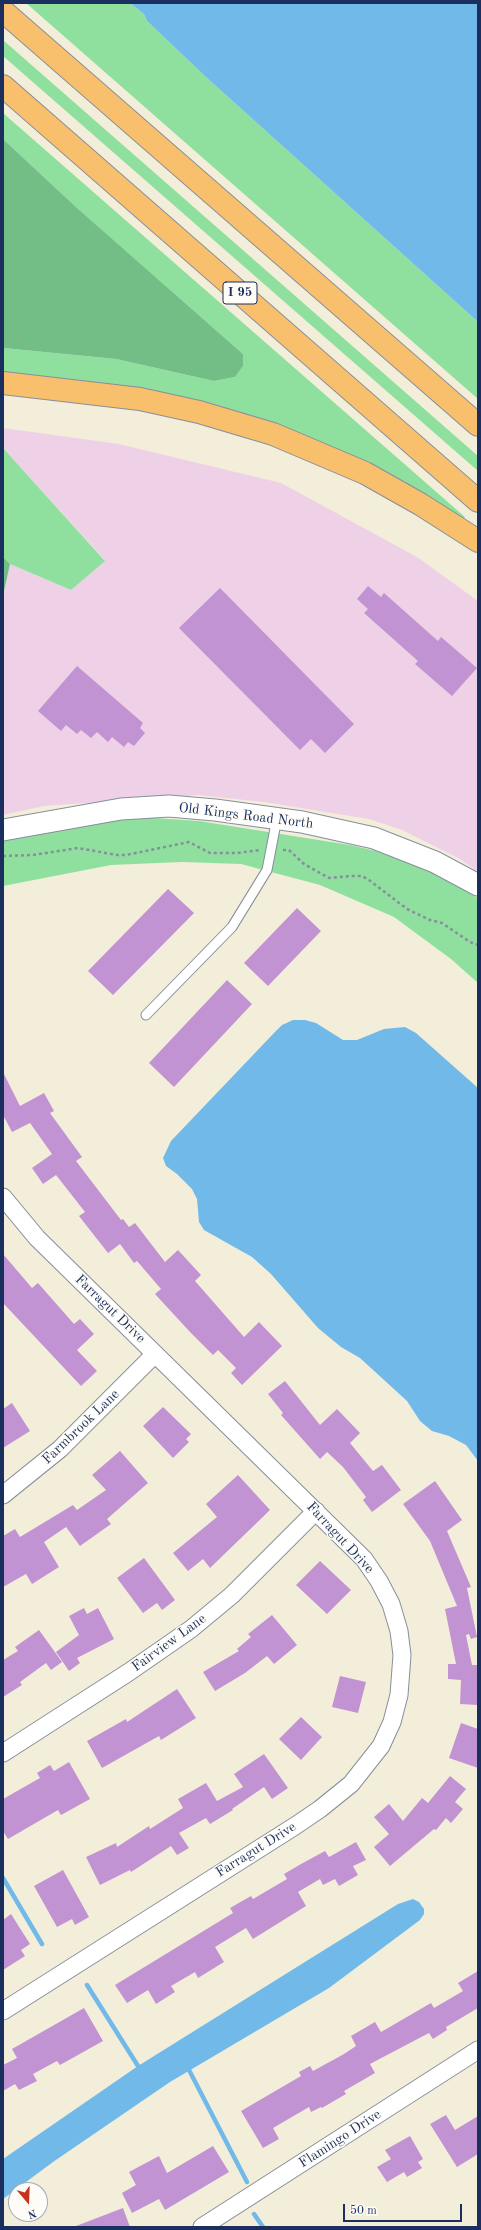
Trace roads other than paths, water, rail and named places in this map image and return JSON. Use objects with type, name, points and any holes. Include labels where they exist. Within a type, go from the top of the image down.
[{"type":"highway","points":[[3,11],[478,425]]},
{"type":"highway","name":"I 95","points":[[3,86],[478,501]]},
{"type":"highway","points":[[3,383],[140,400],[199,412],[273,434],[365,473],[420,504],[478,541]]},
{"type":"street","name":"Old Kings Road North","points":[[3,830],[94,813],[149,807],[189,807],[277,818],[374,838],[435,862],[478,886]]},
{"type":"street","name":"Farragut Drive","points":[[3,1197],[37,1238],[355,1550],[372,1570],[385,1592],[396,1618],[402,1656],[401,1682],[396,1709],[381,1746],[352,1784],[320,1809],[3,2011]]},
{"type":"street","name":"Farmbrook Lane","points":[[3,1495],[60,1448],[155,1354]]},
{"type":"street","name":"Fairview Lane","points":[[3,1753],[129,1672],[191,1629],[232,1595],[316,1511]]},
{"type":"street","name":"Flamingo Drive","points":[[202,2227],[478,2050]]},
{"type":"lane","points":[[146,1015],[232,927],[267,870],[277,818]]},
{"type":"water","points":[[130,3],[478,3],[478,322],[207,78],[147,21],[144,14]]},
{"type":"water","points":[[293,1020],[305,1020],[316,1023],[343,1040],[357,1040],[384,1029],[405,1027],[416,1033],[478,1088],[478,1461],[466,1445],[449,1436],[432,1431],[420,1421],[407,1401],[360,1358],[341,1347],[318,1328],[271,1274],[252,1257],[204,1230],[199,1222],[197,1199],[192,1189],[177,1174],[166,1166],[163,1158],[171,1141],[282,1025]]},
{"type":"water","points":[[413,1899],[419,1902],[424,1909],[424,1914],[420,1920],[329,1988],[170,2082],[26,2182],[8,2182],[8,2195],[3,2199],[3,2159],[138,2066],[398,1904]]},
{"type":"waterway","points":[[3,1878],[42,1944]]},
{"type":"waterway","points":[[87,1985],[138,2066]]},
{"type":"waterway","points":[[189,2070],[247,2182]]},
{"type":"waterway","points":[[254,2214],[263,2227]]}]
